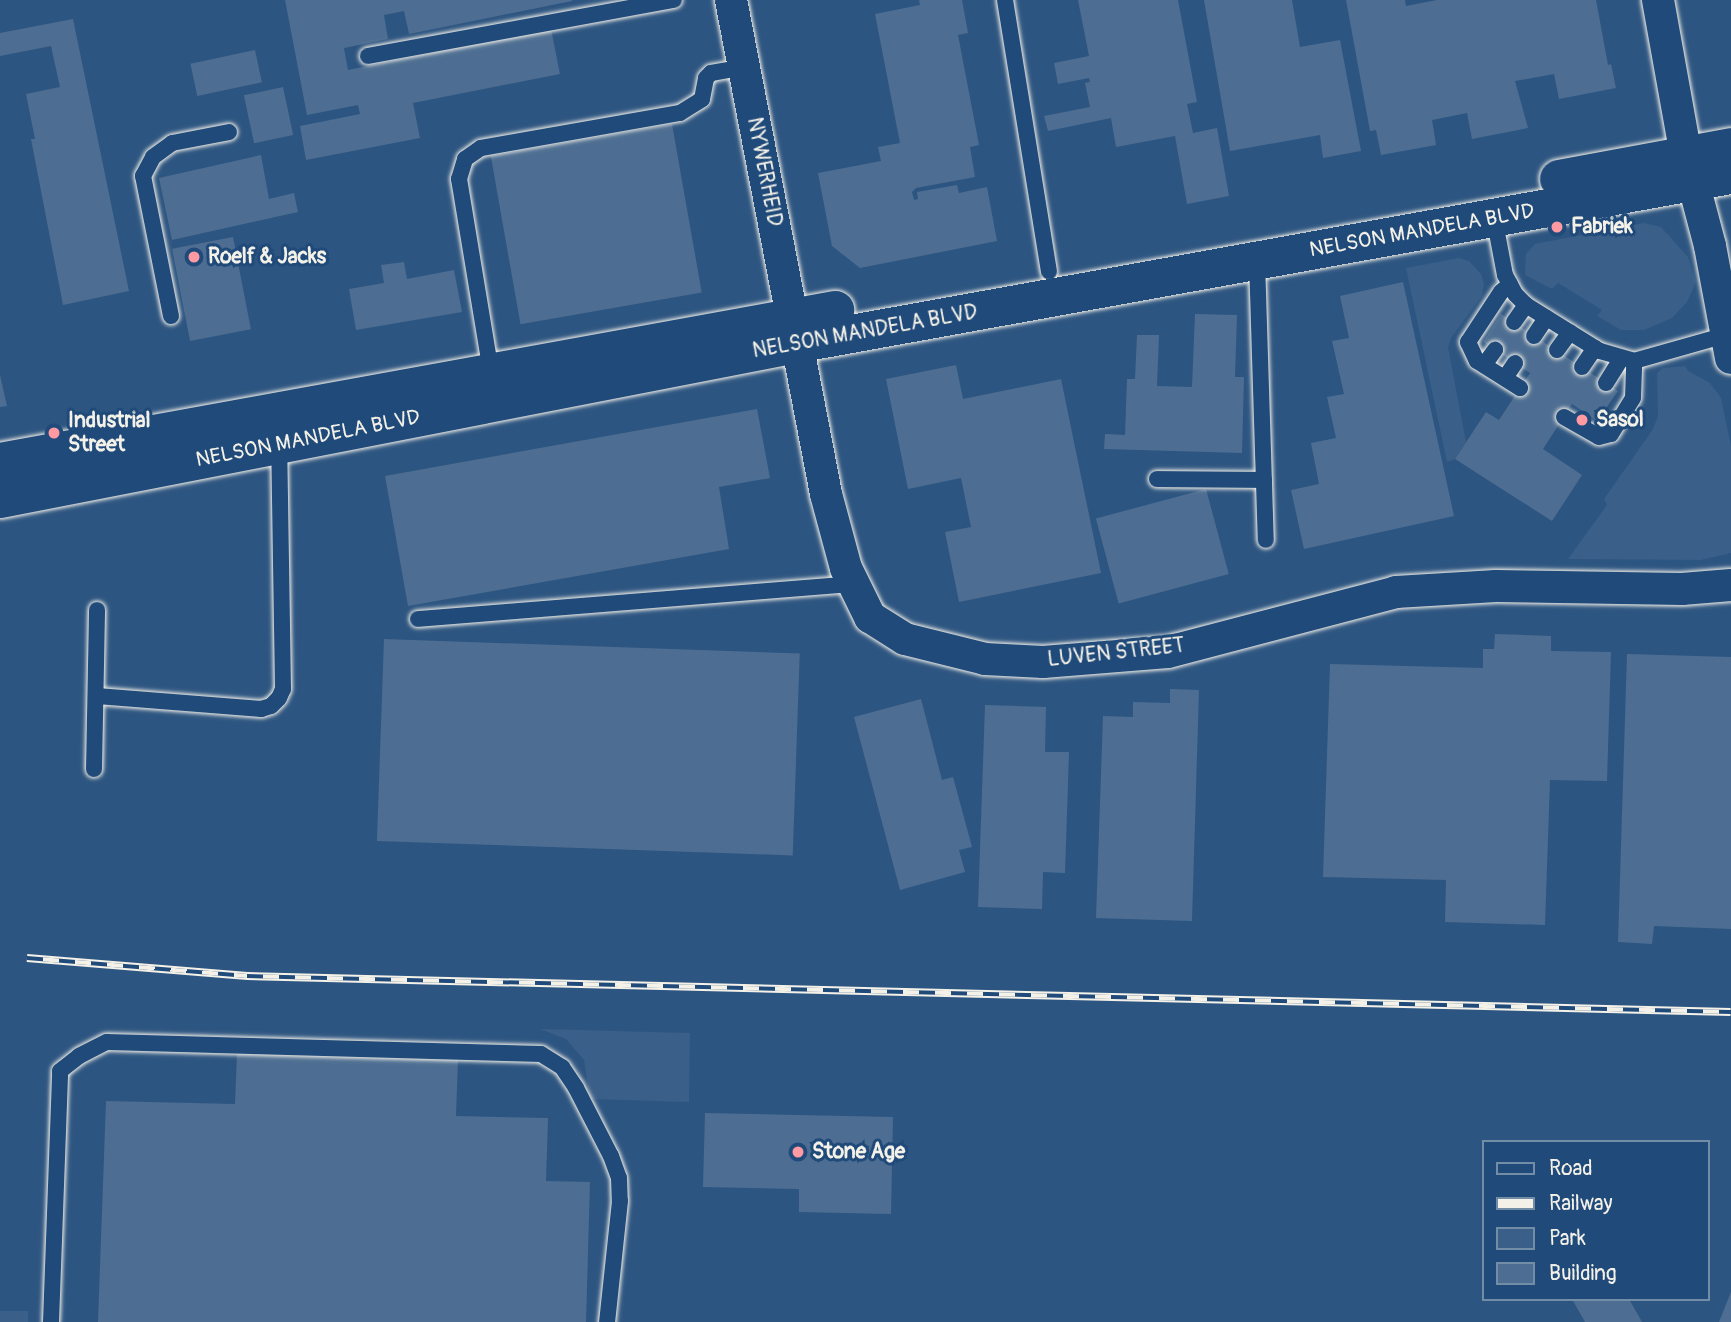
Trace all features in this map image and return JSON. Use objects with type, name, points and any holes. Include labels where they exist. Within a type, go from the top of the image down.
[{"type":"street","name":"NYWERHEID","points":[[732,0],[794,331]]},
{"type":"street","points":[[1658,0],[1690,169],[1710,246],[1728,347]]},
{"type":"street","name":"NELSON MANDELA BLVD","points":[[0,462],[491,372],[794,331],[1257,261],[1494,217],[1690,169],[1731,147]]},
{"type":"street","name":"NELSON MANDELA BLVD","points":[[0,499],[279,445],[794,331],[1049,271],[1690,169],[1731,175]]},
{"type":"street","name":"LUVEN STREET","points":[[794,331],[826,494],[846,568],[870,617],[905,639],[985,659],[1043,662],[1168,652],[1395,592],[1496,586],[1682,589],[1731,585]]},
{"type":"lane","points":[[368,57],[674,0]]},
{"type":"lane","points":[[1005,0],[1049,271]]},
{"type":"lane","points":[[491,372],[459,179],[465,159],[481,148],[680,114],[702,99],[706,78],[711,73],[744,67]]},
{"type":"lane","points":[[171,316],[143,176],[153,157],[172,143],[229,132]]},
{"type":"lane","points":[[1494,217],[1505,275],[1526,305],[1595,348],[1627,360],[1728,347]]},
{"type":"lane","points":[[1257,261],[1266,540]]},
{"type":"lane","points":[[1510,284],[1501,292],[1468,342],[1477,361],[1520,388]]},
{"type":"lane","points":[[1514,322],[1526,305]]},
{"type":"lane","points":[[1534,336],[1546,318]]},
{"type":"lane","points":[[1557,351],[1570,332]]},
{"type":"lane","points":[[1582,367],[1595,348]]},
{"type":"lane","points":[[1484,365],[1494,350]]},
{"type":"lane","points":[[1606,383],[1627,360]]},
{"type":"lane","points":[[1575,418],[1599,437],[1611,434],[1633,398],[1627,360]]},
{"type":"lane","points":[[1505,379],[1515,363]]},
{"type":"lane","points":[[97,696],[261,709],[271,706],[279,698],[284,689],[279,445]]},
{"type":"lane","points":[[1157,479],[1264,480]]},
{"type":"lane","points":[[418,619],[853,584]]},
{"type":"lane","points":[[94,769],[97,610]]},
{"type":"lane","points":[[51,1322],[60,1071],[79,1056],[107,1042],[541,1054],[562,1067],[576,1088],[611,1156],[619,1178],[620,1202],[607,1322]]},
{"type":"shaded area","points":[[0,0],[1731,0],[1731,1322],[0,1322]]},
{"type":"green space","points":[[1644,223],[1661,227],[1688,257],[1696,282],[1687,302],[1672,318],[1644,330],[1621,330],[1597,316],[1602,310],[1558,283],[1552,289],[1525,275],[1526,254],[1535,244]]},
{"type":"green space","points":[[1459,258],[1469,261],[1481,274],[1484,284],[1482,296],[1451,338],[1448,347],[1466,442],[1455,459],[1447,462],[1406,268]]},
{"type":"green space","points":[[1685,366],[1688,371],[1710,383],[1721,398],[1731,446],[1731,553],[1701,560],[1568,559],[1607,505],[1604,499],[1653,429],[1658,416],[1657,373],[1663,368]]},
{"type":"green space","points":[[540,1029],[690,1033],[689,1102],[590,1099],[584,1060],[566,1039]]},
{"type":"green space","points":[[0,1311],[28,1311],[28,1322],[0,1322]]},
{"type":"building","points":[[285,0],[572,1],[409,34],[404,11],[384,15],[388,39],[344,48],[348,70],[551,29],[560,74],[413,103],[420,138],[306,160],[300,126],[360,114],[358,105],[307,115]]},
{"type":"building","points":[[919,0],[962,0],[968,33],[958,35],[979,145],[970,147],[975,177],[916,188],[912,192],[914,200],[918,199],[917,192],[957,185],[959,193],[987,187],[997,241],[860,268],[832,246],[818,173],[881,161],[878,147],[900,143],[875,14],[920,5]]},
{"type":"building","points":[[1078,0],[1178,0],[1197,102],[1187,104],[1193,133],[1217,128],[1229,196],[1187,204],[1175,136],[1116,147],[1111,118],[1048,131],[1044,116],[1090,107],[1085,83],[1090,82],[1089,78],[1058,84],[1054,63],[1089,56]]},
{"type":"building","points":[[1204,0],[1292,0],[1300,47],[1340,40],[1361,151],[1323,158],[1320,135],[1230,151]]},
{"type":"building","points":[[1346,0],[1405,0],[1406,6],[1437,0],[1596,0],[1608,65],[1611,64],[1616,88],[1559,99],[1554,74],[1515,81],[1528,128],[1472,139],[1467,113],[1432,120],[1436,145],[1381,155],[1376,130],[1370,131]]},
{"type":"building","points":[[73,19],[129,291],[63,305],[31,139],[35,139],[26,94],[60,87],[51,46],[0,56],[0,33]]},
{"type":"building","points":[[255,50],[262,82],[197,96],[190,64]]},
{"type":"building","points":[[283,87],[293,135],[254,143],[244,95]]},
{"type":"building","points":[[672,124],[702,292],[520,324],[491,156]]},
{"type":"building","points":[[261,155],[269,199],[294,193],[298,212],[172,240],[159,178]]},
{"type":"building","points":[[233,237],[251,329],[190,341],[172,249]]},
{"type":"building","points":[[404,262],[407,279],[454,270],[462,312],[356,330],[349,289],[384,283],[381,265]]},
{"type":"building","points":[[1403,282],[1454,516],[1304,549],[1291,490],[1319,484],[1311,443],[1336,438],[1327,397],[1344,394],[1332,341],[1349,338],[1340,296]]},
{"type":"building","points":[[1195,314],[1237,315],[1235,377],[1244,377],[1242,453],[1104,449],[1105,434],[1125,435],[1127,379],[1135,379],[1137,335],[1159,335],[1157,386],[1192,387]]},
{"type":"building","points":[[1501,314],[1618,391],[1597,421],[1572,404],[1543,449],[1582,475],[1552,521],[1455,459],[1486,412],[1499,420],[1530,373],[1483,342]]},
{"type":"building","points":[[956,365],[963,399],[1061,379],[1101,573],[959,602],[945,532],[971,527],[961,478],[908,489],[886,379]]},
{"type":"building","points":[[0,375],[7,406],[0,407]]},
{"type":"building","points":[[757,409],[770,478],[719,487],[729,549],[408,606],[385,476]]},
{"type":"building","points":[[1206,489],[1229,574],[1119,604],[1096,519]]},
{"type":"building","points":[[1495,634],[1551,636],[1551,651],[1611,652],[1607,781],[1550,780],[1545,925],[1445,922],[1446,880],[1323,877],[1330,664],[1483,668],[1483,649],[1494,649]]},
{"type":"building","points":[[384,639],[800,654],[793,855],[377,841]]},
{"type":"building","points":[[1627,654],[1731,657],[1731,929],[1654,926],[1652,944],[1618,942]]},
{"type":"building","points":[[1170,689],[1199,690],[1192,921],[1096,918],[1103,716],[1133,717],[1133,702],[1170,703]]},
{"type":"building","points":[[921,699],[942,780],[953,777],[972,847],[959,850],[965,872],[900,890],[854,717]]},
{"type":"building","points":[[985,705],[1046,707],[1045,752],[1069,752],[1065,873],[1043,872],[1042,909],[978,907]]},
{"type":"building","points":[[237,1054],[458,1060],[456,1116],[548,1118],[546,1181],[590,1182],[586,1322],[98,1322],[106,1101],[235,1104]]},
{"type":"building","name":"Stone Age","points":[[705,1113],[893,1117],[891,1214],[799,1212],[799,1189],[703,1187]]},
{"type":"building","points":[[1731,1292],[1731,1322],[1719,1322]]},
{"type":"building","points":[[1573,1301],[1630,1301],[1642,1322],[1585,1322]]},
{"type":"railway","points":[[27,958],[247,976],[1731,1012]]},
{"type":"place","name":"Fabriek","points":[[1557,227]]},
{"type":"place","name":"Roelf & Jacks","points":[[194,257]]},
{"type":"place","name":"Sasol","points":[[1582,420]]},
{"type":"place","name":"Industrial Street","points":[[54,433]]},
{"type":"place","name":"Stone Age","points":[[798,1152]]}]
